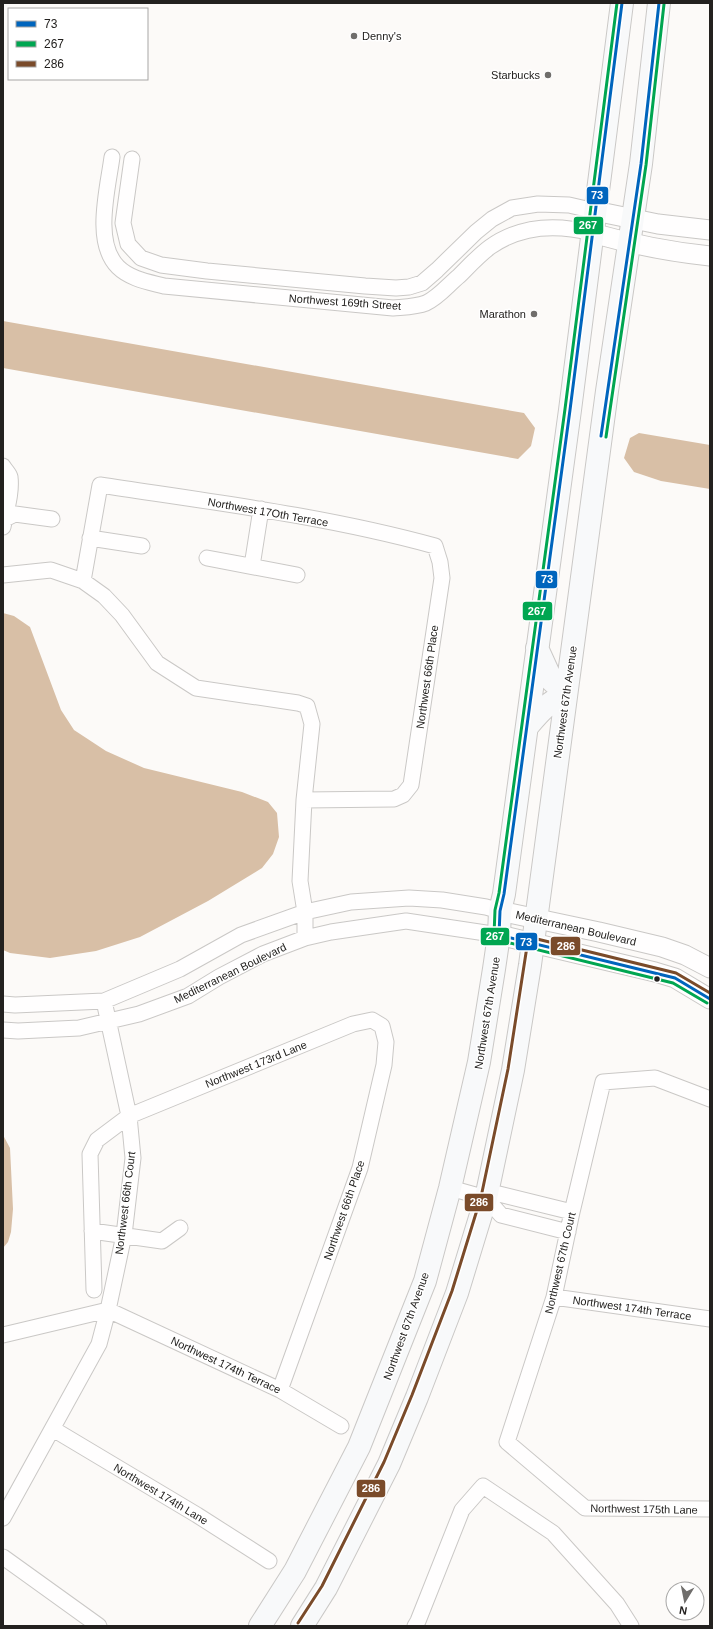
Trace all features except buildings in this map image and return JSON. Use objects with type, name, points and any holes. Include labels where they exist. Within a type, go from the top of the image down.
[{"type":"main road","name":"Northwest 67th Avenue","points":[[264,1625],[295,1571],[359,1447],[425,1281],[450,1188],[479,1062],[499,935],[500,911],[527,727],[570,410],[622,3]]},
{"type":"main road","name":"Northwest 67th Avenue","points":[[302,1626],[326,1588],[389,1464],[409,1417],[457,1293],[486,1198],[514,1070],[607,391],[630,244],[659,3]]},
{"type":"main road","points":[[527,727],[548,704],[554,699],[566,694],[552,681],[537,648]]},
{"type":"street","name":"Northwest 169th Street","points":[[112,157],[104,211],[104,234],[107,250],[118,267],[135,278],[164,286],[393,308],[412,306],[426,303],[438,296],[490,248],[513,234],[534,229],[556,227],[573,228],[630,244],[686,254],[710,256]]},
{"type":"street","name":"Northwest 169th Street","points":[[132,160],[123,223],[128,244],[141,258],[161,265],[207,271],[365,286],[396,288],[409,287],[422,282],[437,270],[476,232],[492,219],[512,208],[538,204],[561,205],[656,224],[710,230]]},
{"type":"street","points":[[3,466],[10,476],[9,495],[3,522]]},
{"type":"street","name":"Northwest 17Oth Terrace","points":[[90,538],[100,485],[261,509],[409,539],[436,546]]},
{"type":"street","points":[[252,566],[261,509]]},
{"type":"street","points":[[3,522],[15,514],[52,519]]},
{"type":"street","points":[[82,581],[90,538],[142,546]]},
{"type":"street","name":"Northwest 66th Place","points":[[304,800],[394,799],[403,795],[411,785],[442,578],[436,546]]},
{"type":"street","points":[[207,558],[297,575]]},
{"type":"street","points":[[3,575],[51,570],[82,581],[104,596],[122,615],[157,663],[196,688],[298,703],[307,706],[312,724],[304,800],[300,881],[305,912],[305,938]]},
{"type":"street","points":[[418,923],[420,899]]},
{"type":"street","name":"Mediterranean Boulevard","points":[[3,1004],[15,1005],[104,1000],[180,970],[240,935],[305,912],[351,902],[420,899],[442,900],[486,907],[662,947],[685,955],[710,968]]},
{"type":"street","name":"Mediterranean Boulevard","points":[[3,1030],[18,1031],[79,1028],[139,1014],[188,996],[219,977],[263,954],[305,938],[369,925],[406,921],[499,935],[655,972],[675,978],[710,999]]},
{"type":"street","name":"Northwest 66th Court","points":[[3,1518],[9,1491],[52,1429],[99,1344],[124,1235],[133,1158],[129,1116],[104,1000]]},
{"type":"street","name":"Northwest 173rd Lane","points":[[94,1290],[90,1154],[97,1140],[129,1116],[353,1024],[372,1020],[382,1026]]},
{"type":"street","name":"Northwest 66th Place","points":[[280,1390],[360,1168],[384,1065],[386,1042],[382,1026]]},
{"type":"street","name":"Northwest 67th Court","points":[[507,1442],[554,1297],[572,1212],[603,1082],[655,1078],[710,1099]]},
{"type":"street","points":[[450,1188],[486,1198],[499,1194],[572,1212]]},
{"type":"street","points":[[486,1198],[501,1215],[568,1232]]},
{"type":"street","points":[[92,1231],[162,1240],[180,1228]]},
{"type":"street","name":"Northwest 174th Terrace","points":[[554,1297],[710,1319]]},
{"type":"street","points":[[3,1335],[108,1310]]},
{"type":"street","name":"Northwest 174th Terrace","points":[[108,1310],[280,1390],[341,1426]]},
{"type":"street","name":"Northwest 174th Lane","points":[[52,1429],[191,1511],[269,1560]]},
{"type":"street","name":"Northwest 175th Lane","points":[[507,1442],[585,1508],[710,1509]]},
{"type":"street","points":[[415,1626],[462,1510],[483,1486],[553,1533],[617,1604],[631,1626]]},
{"type":"street","points":[[3,1557],[99,1626]]},
{"type":"shaded area","points":[[3,321],[524,413],[535,428],[531,446],[518,459],[3,368]]},
{"type":"shaded area","points":[[639,433],[710,445],[710,489],[661,481],[634,472],[624,458],[630,438]]},
{"type":"shaded area","points":[[3,613],[14,616],[30,627],[61,710],[74,730],[106,751],[144,768],[242,792],[268,802],[277,813],[279,837],[273,854],[262,868],[208,901],[140,937],[96,951],[50,958],[10,953],[3,950]]},
{"type":"shaded area","points":[[3,1135],[10,1148],[13,1209],[11,1232],[8,1242],[3,1248]]},
{"type":"transit line","name":"267","points":[[617,3],[565,409],[499,893],[495,910],[494,935],[498,940],[673,983],[707,1003]]},
{"type":"transit line","name":"73","points":[[622,3],[570,410],[504,894],[500,911],[499,935],[675,978],[710,999]]},
{"type":"transit line","name":"73","points":[[601,436],[641,164],[659,3]]},
{"type":"transit line","name":"267","points":[[606,437],[646,165],[664,4]]},
{"type":"transit line","name":"286","points":[[298,1623],[322,1586],[384,1462],[412,1395],[452,1291],[481,1197],[508,1069],[528,940],[533,938],[676,973],[710,993]]},
{"type":"place","name":"Denny's","points":[[354,36]]},
{"type":"place","name":"Starbucks","points":[[548,75]]},
{"type":"place","name":"Marathon","points":[[534,314]]}]
